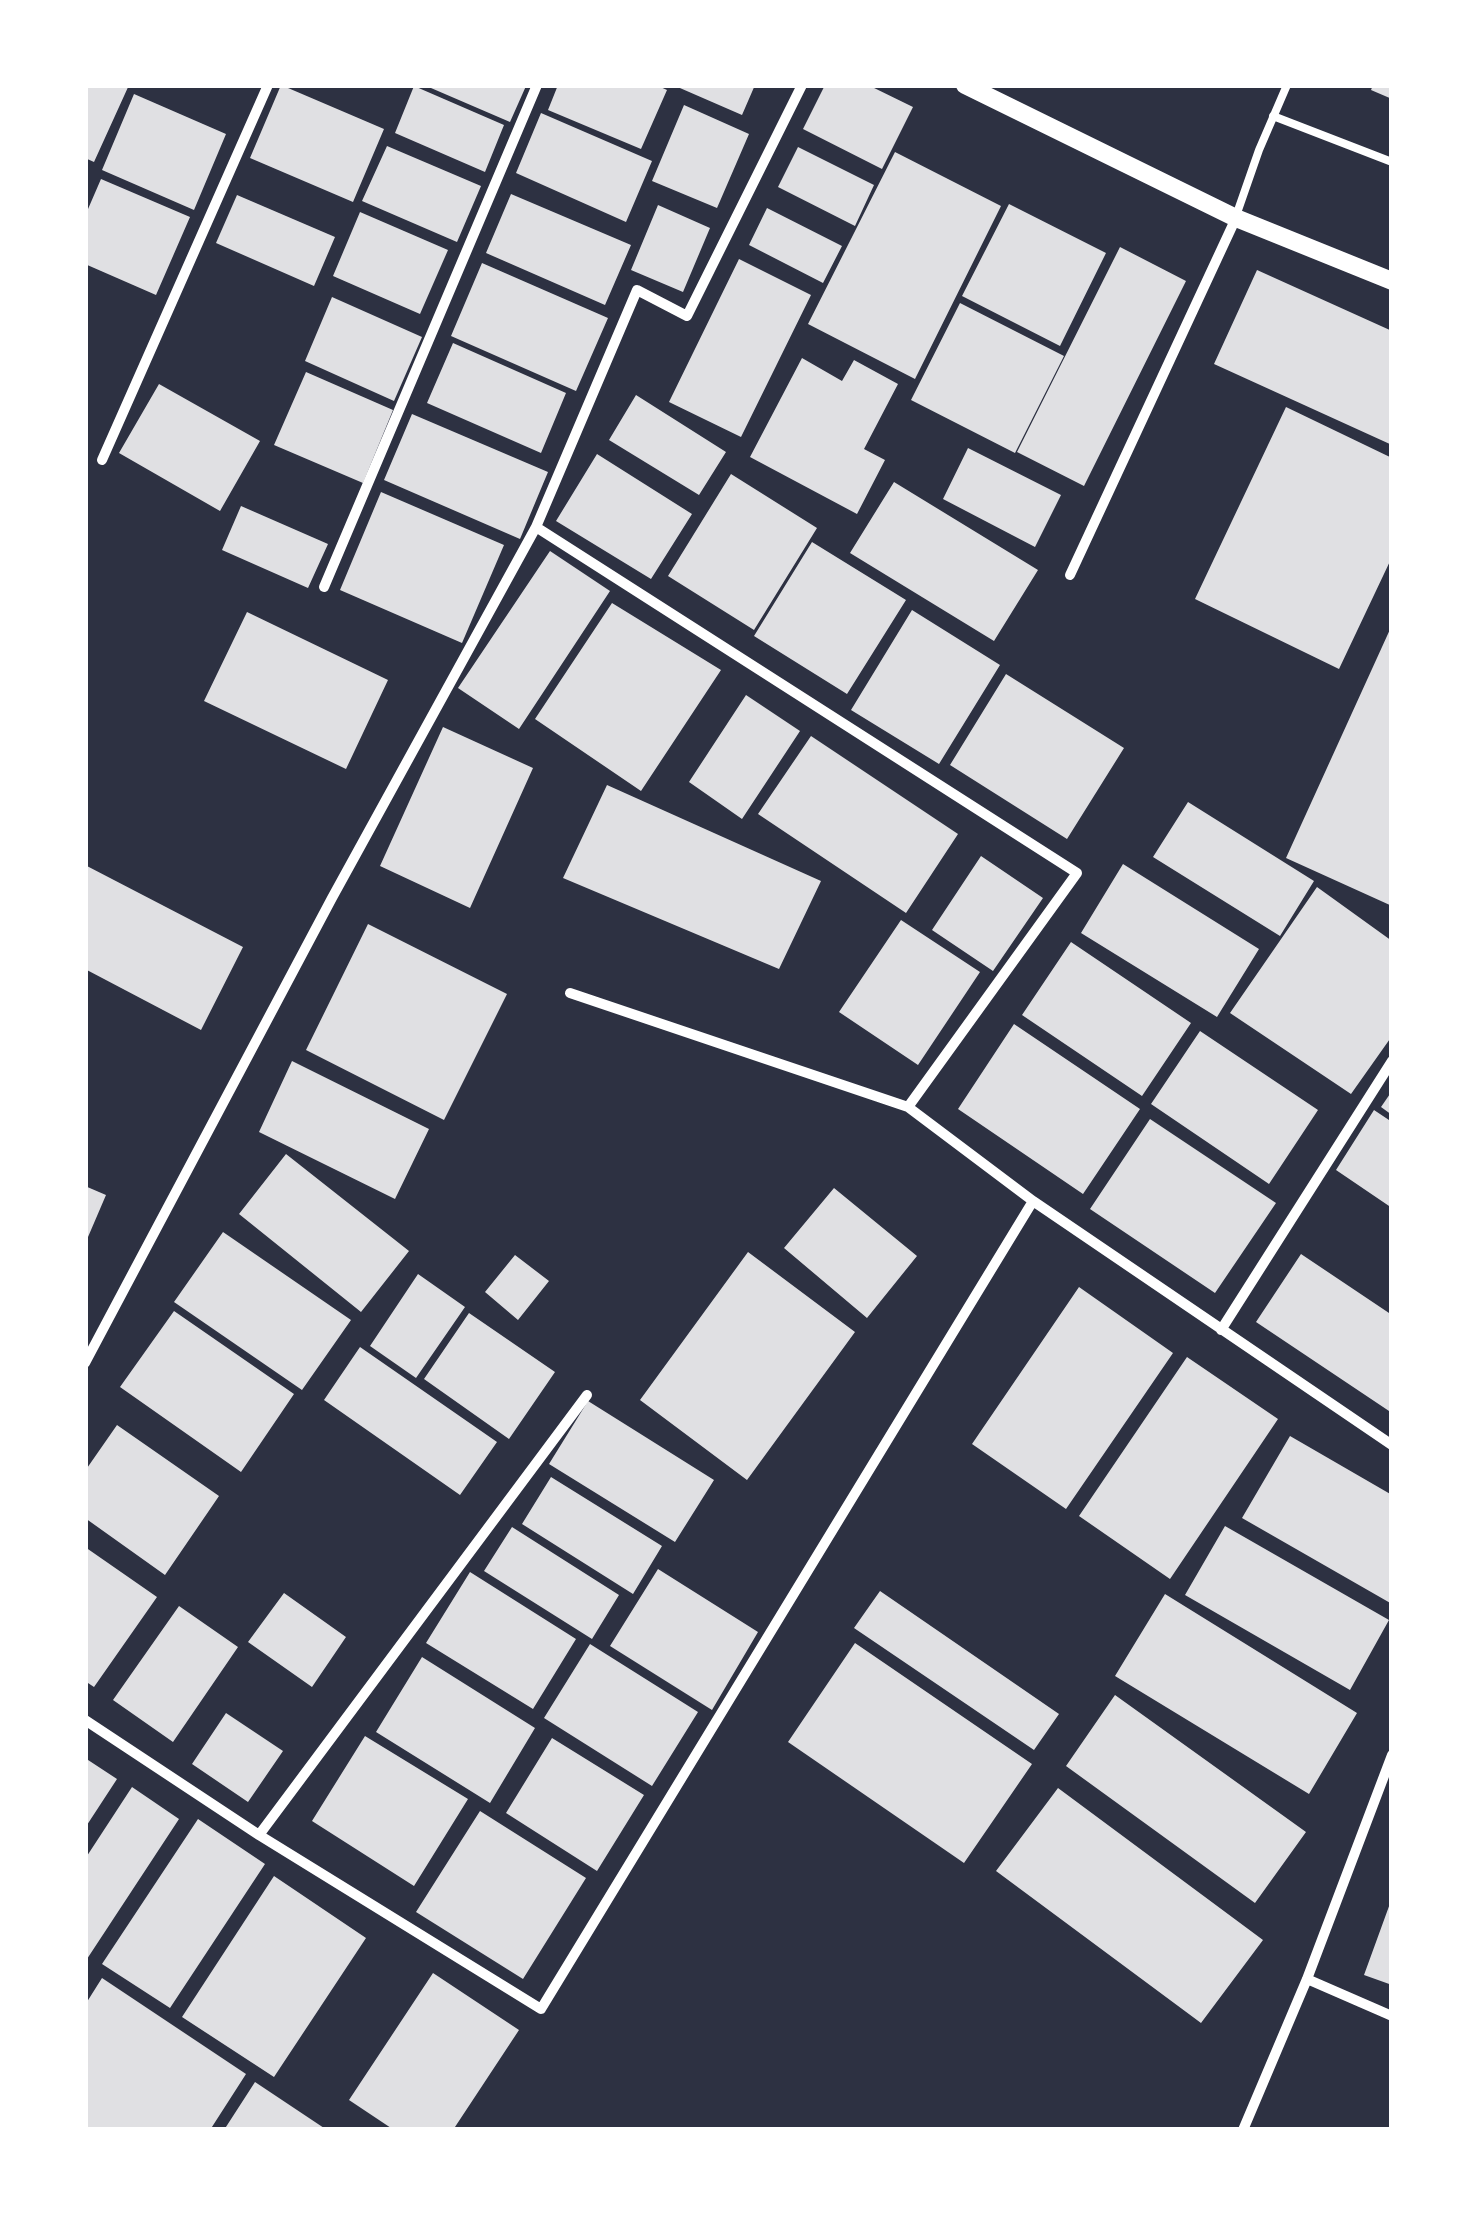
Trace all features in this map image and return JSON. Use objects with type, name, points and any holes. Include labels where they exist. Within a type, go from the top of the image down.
[{"type":"street","points":[[102,460],[268,85]]},
{"type":"street","points":[[324,588],[537,85]]},
{"type":"street","points":[[85,1363],[332,898],[536,526],[637,290],[688,316],[802,85]]},
{"type":"street","points":[[965,85],[1236,218],[1392,281]]},
{"type":"street","points":[[1070,574],[1236,218]]},
{"type":"street","points":[[536,526],[1077,873],[908,1108]]},
{"type":"street","points":[[570,994],[908,1108],[1032,1202],[1392,1445]]},
{"type":"street","points":[[1221,1330],[1392,1061]]},
{"type":"street","points":[[85,1720],[259,1835],[541,2009],[1032,1202]]},
{"type":"street","points":[[259,1835],[587,1395]]},
{"type":"street","points":[[1243,2130],[1307,1979],[1392,1755]]},
{"type":"street","points":[[1307,1979],[1392,2016]]},
{"type":"lane","points":[[1236,218],[1287,85]]},
{"type":"lane","points":[[1273,116],[1392,162]]},
{"type":"building","points":[[85,85],[129,85],[94,162],[85,158]]},
{"type":"building","points":[[281,85],[384,129],[353,202],[250,158]]},
{"type":"building","points":[[424,85],[523,85],[526,86],[510,122]]},
{"type":"building","points":[[558,85],[656,85],[667,90],[641,149],[548,110]]},
{"type":"building","points":[[673,85],[755,85],[742,115]]},
{"type":"building","points":[[825,85],[868,85],[913,107],[882,169],[803,129]]},
{"type":"building","points":[[1373,85],[1392,85],[1392,99],[1371,90]]},
{"type":"building","points":[[414,86],[504,125],[485,172],[395,133]]},
{"type":"building","points":[[134,94],[226,134],[194,210],[102,170]]},
{"type":"building","points":[[684,105],[749,134],[717,208],[652,181]]},
{"type":"building","points":[[541,113],[652,161],[626,222],[516,173]]},
{"type":"building","points":[[387,146],[481,186],[457,242],[362,201]]},
{"type":"building","points":[[798,147],[874,185],[855,226],[778,187]]},
{"type":"building","points":[[895,152],[1001,206],[915,379],[808,324]]},
{"type":"building","points":[[101,179],[190,217],[156,295],[85,264],[85,216]]},
{"type":"building","points":[[511,194],[631,245],[605,305],[486,253]]},
{"type":"building","points":[[237,195],[335,237],[314,286],[216,243]]},
{"type":"building","points":[[1009,204],[1106,253],[1060,346],[962,296]]},
{"type":"building","points":[[658,205],[710,228],[683,292],[631,270]]},
{"type":"building","points":[[767,208],[842,246],[823,283],[749,245]]},
{"type":"building","points":[[360,212],[448,250],[420,314],[333,276]]},
{"type":"building","points":[[1120,247],[1186,281],[1084,486],[1017,452]]},
{"type":"building","points":[[739,259],[811,295],[741,437],[669,402]]},
{"type":"building","points":[[482,263],[608,318],[576,391],[451,336]]},
{"type":"building","points":[[1257,270],[1392,331],[1392,445],[1214,364]]},
{"type":"building","points":[[332,297],[422,337],[394,401],[305,361]]},
{"type":"building","points":[[960,303],[1064,356],[1015,453],[911,400]]},
{"type":"building","points":[[453,343],[566,393],[541,453],[427,403]]},
{"type":"building","points":[[802,358],[842,381],[854,360],[898,384],[864,449],[885,460],[857,514],[750,457]]},
{"type":"building","points":[[306,372],[393,410],[363,483],[274,445]]},
{"type":"building","points":[[159,384],[260,441],[220,511],[119,453]]},
{"type":"building","points":[[636,395],[726,452],[699,495],[609,440]]},
{"type":"building","points":[[1286,407],[1392,458],[1392,557],[1339,669],[1195,599]]},
{"type":"building","points":[[412,414],[548,472],[520,539],[384,480]]},
{"type":"building","points":[[968,448],[1061,495],[1035,547],[943,499]]},
{"type":"building","points":[[597,454],[692,514],[651,579],[556,521]]},
{"type":"building","points":[[731,474],[817,528],[754,630],[668,576]]},
{"type":"building","points":[[894,482],[1038,570],[994,641],[850,553]]},
{"type":"building","points":[[381,492],[504,545],[462,643],[340,590]]},
{"type":"building","points":[[241,506],[328,544],[308,588],[222,550]]},
{"type":"building","points":[[812,542],[906,600],[847,694],[754,636]]},
{"type":"building","points":[[550,551],[610,591],[519,729],[458,688]]},
{"type":"building","points":[[612,603],[721,670],[641,791],[535,719]]},
{"type":"building","points":[[912,610],[1000,665],[939,764],[851,710]]},
{"type":"building","points":[[247,612],[388,680],[346,769],[204,701]]},
{"type":"building","points":[[1392,625],[1392,906],[1286,858]]},
{"type":"building","points":[[1006,674],[1124,748],[1067,839],[950,765]]},
{"type":"building","points":[[746,695],[800,731],[742,819],[689,782]]},
{"type":"building","points":[[443,727],[533,768],[470,908],[380,866]]},
{"type":"building","points":[[811,736],[958,834],[906,913],[758,814]]},
{"type":"building","points":[[607,785],[821,881],[779,969],[563,878]]},
{"type":"building","points":[[1188,802],[1314,881],[1280,936],[1153,857]]},
{"type":"building","points":[[981,856],[1043,898],[993,971],[932,930]]},
{"type":"building","points":[[1123,864],[1259,949],[1217,1017],[1081,933]]},
{"type":"building","points":[[85,865],[243,947],[201,1030],[85,969]]},
{"type":"building","points":[[1317,887],[1392,941],[1392,1036],[1351,1094],[1230,1013]]},
{"type":"building","points":[[901,920],[980,972],[918,1065],[839,1012]]},
{"type":"building","points":[[368,924],[507,994],[444,1120],[306,1050]]},
{"type":"building","points":[[1071,942],[1191,1023],[1142,1096],[1022,1015]]},
{"type":"building","points":[[1014,1024],[1140,1109],[1083,1194],[958,1109]]},
{"type":"building","points":[[1200,1031],[1318,1110],[1269,1184],[1151,1104]]},
{"type":"building","points":[[292,1061],[429,1129],[395,1199],[259,1132]]},
{"type":"building","points":[[1392,1091],[1392,1115],[1381,1107]]},
{"type":"building","points":[[1374,1110],[1392,1122],[1392,1208],[1336,1170]]},
{"type":"building","points":[[1150,1119],[1276,1203],[1215,1293],[1090,1209]]},
{"type":"building","points":[[286,1154],[409,1251],[361,1312],[239,1214]]},
{"type":"building","points":[[85,1186],[106,1195],[85,1244]]},
{"type":"building","points":[[834,1188],[917,1256],[867,1318],[784,1248]]},
{"type":"building","points":[[223,1232],[351,1320],[302,1390],[174,1302]]},
{"type":"building","points":[[748,1252],[855,1332],[747,1480],[640,1400]]},
{"type":"building","points":[[1301,1254],[1392,1315],[1392,1413],[1256,1322]]},
{"type":"building","points":[[515,1255],[549,1281],[518,1320],[485,1292]]},
{"type":"building","points":[[418,1274],[465,1307],[416,1378],[370,1346]]},
{"type":"building","points":[[1079,1287],[1173,1353],[1066,1509],[972,1444]]},
{"type":"building","points":[[174,1311],[294,1394],[241,1472],[120,1387]]},
{"type":"building","points":[[469,1313],[555,1372],[509,1439],[424,1379]]},
{"type":"building","points":[[360,1347],[497,1442],[460,1495],[324,1400]]},
{"type":"building","points":[[1187,1357],[1278,1419],[1170,1579],[1079,1516]]},
{"type":"building","points":[[588,1401],[714,1480],[675,1542],[549,1464]]},
{"type":"building","points":[[117,1425],[219,1496],[165,1575],[85,1518],[85,1471]]},
{"type":"building","points":[[1290,1436],[1392,1495],[1392,1604],[1242,1518]]},
{"type":"building","points":[[551,1477],[662,1546],[633,1594],[522,1524]]},
{"type":"building","points":[[1225,1526],[1389,1620],[1350,1690],[1185,1595]]},
{"type":"building","points":[[512,1527],[619,1595],[592,1639],[484,1571]]},
{"type":"building","points":[[85,1547],[157,1597],[94,1687],[85,1681]]},
{"type":"building","points":[[658,1569],[758,1632],[712,1710],[610,1646]]},
{"type":"building","points":[[470,1572],[576,1639],[533,1709],[426,1643]]},
{"type":"building","points":[[880,1591],[1059,1714],[1034,1750],[854,1628]]},
{"type":"building","points":[[284,1593],[346,1637],[312,1687],[248,1642]]},
{"type":"building","points":[[1165,1594],[1357,1713],[1309,1794],[1115,1676]]},
{"type":"building","points":[[179,1606],[238,1647],[173,1742],[113,1700]]},
{"type":"building","points":[[855,1643],[1032,1764],[964,1863],[788,1742]]},
{"type":"building","points":[[590,1644],[698,1712],[652,1786],[544,1718]]},
{"type":"building","points":[[422,1657],[535,1728],[490,1803],[376,1732]]},
{"type":"building","points":[[1115,1695],[1306,1832],[1255,1903],[1066,1766]]},
{"type":"building","points":[[226,1713],[283,1751],[248,1802],[192,1764]]},
{"type":"building","points":[[365,1736],[468,1799],[414,1886],[312,1821]]},
{"type":"building","points":[[552,1738],[644,1795],[597,1871],[506,1813]]},
{"type":"building","points":[[85,1758],[117,1779],[85,1828]]},
{"type":"building","points":[[132,1787],[179,1819],[85,1962],[85,1859]]},
{"type":"building","points":[[1058,1788],[1263,1940],[1201,2023],[996,1871]]},
{"type":"building","points":[[480,1811],[586,1878],[523,1979],[416,1912]]},
{"type":"building","points":[[198,1819],[265,1864],[170,2008],[102,1964]]},
{"type":"building","points":[[274,1876],[366,1938],[274,2077],[182,2017]]},
{"type":"building","points":[[1392,1898],[1392,1985],[1364,1975]]},
{"type":"building","points":[[433,1973],[519,2030],[453,2130],[394,2130],[349,2100]]},
{"type":"building","points":[[102,1978],[246,2074],[210,2130],[85,2130],[85,2005]]},
{"type":"building","points":[[255,2082],[327,2130],[224,2130]]}]
